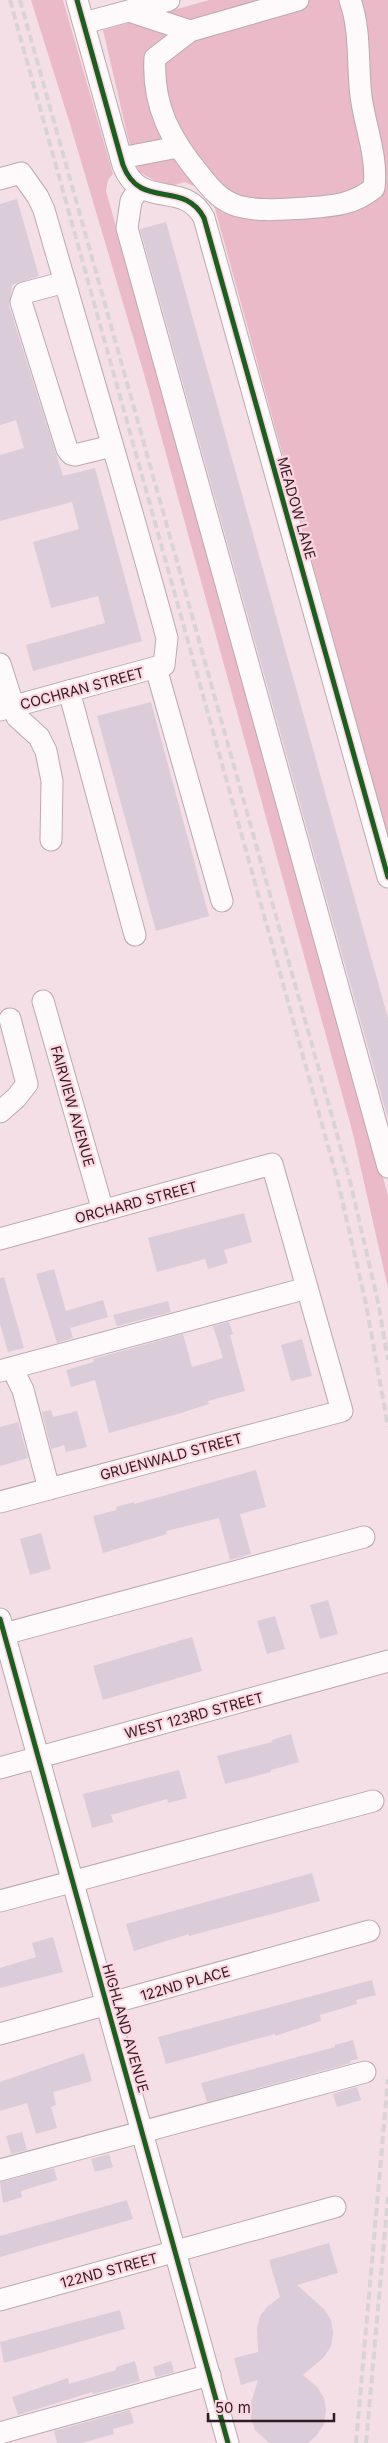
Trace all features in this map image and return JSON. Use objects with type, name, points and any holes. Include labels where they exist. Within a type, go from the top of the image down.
[{"type":"street","points":[[77,0],[121,158],[129,179],[139,188],[131,201],[127,228],[388,1167]]},
{"type":"street","points":[[84,24],[169,0]]},
{"type":"street","points":[[298,0],[190,31],[155,58],[154,79],[162,115],[178,147],[216,195],[238,206],[271,210],[330,206],[360,200],[374,188],[376,170],[361,97],[357,20],[350,0]]},
{"type":"street","points":[[129,11],[190,31]]},
{"type":"street","points":[[121,158],[178,147]]},
{"type":"street","points":[[0,179],[21,173],[38,197],[44,210],[136,523],[166,638],[160,666],[222,901]]},
{"type":"street","name":"MEADOW LANE","points":[[139,188],[152,194],[186,198],[199,210],[204,218],[388,877]]},
{"type":"street","points":[[64,282],[24,293],[20,302],[71,454],[75,455],[112,446]]},
{"type":"street","points":[[0,664],[6,709],[39,737],[46,751],[52,781],[51,840]]},
{"type":"street","name":"COCHRAN STREET","points":[[6,709],[160,666]]},
{"type":"street","points":[[69,691],[136,935]]},
{"type":"street","name":"FAIRVIEW AVENUE","points":[[43,1000],[103,1211]]},
{"type":"street","points":[[0,1112],[16,1098],[27,1084],[10,1019]]},
{"type":"street","name":"ORCHARD STREET","points":[[0,1239],[272,1164],[307,1288]]},
{"type":"street","points":[[49,1489],[23,1390],[6,1370],[307,1288]]},
{"type":"street","name":"GRUENWALD STREET","points":[[0,1502],[342,1411],[307,1288]]},
{"type":"street","points":[[1,1629],[364,1537]]},
{"type":"street","name":"HIGHLAND AVENUE","points":[[1,1629],[108,2005],[228,2443]]},
{"type":"street","name":"WEST 123RD STREET","points":[[0,1768],[388,1661]]},
{"type":"street","points":[[0,1901],[373,1801]]},
{"type":"street","name":"122ND PLACE","points":[[0,2034],[369,1931]]},
{"type":"street","points":[[0,2170],[365,2072]]},
{"type":"street","name":"122ND STREET","points":[[0,2300],[334,2207]]},
{"type":"street","points":[[0,2433],[210,2374]]},
{"type":"shaded area","points":[[31,0],[63,0],[113,174],[108,180],[106,191],[339,1009],[388,1196],[388,1288],[353,1134],[144,374]]},
{"type":"shaded area","points":[[209,0],[388,0],[388,838],[214,205],[200,189],[185,182],[171,186],[157,182],[139,172],[128,138],[103,30]]},
{"type":"building","points":[[17,199],[39,276],[12,285],[9,306],[63,476],[95,468],[142,641],[33,671],[26,645],[105,623],[98,596],[51,608],[33,542],[79,529],[72,502],[0,521],[0,455],[24,448],[16,420],[0,425],[0,204]]},
{"type":"building","points":[[166,222],[388,1018],[388,1119],[140,229]]},
{"type":"building","points":[[151,702],[209,916],[156,931],[97,716]]},
{"type":"building","points":[[244,1213],[252,1242],[224,1250],[228,1263],[208,1269],[205,1259],[157,1272],[148,1238]]},
{"type":"building","points":[[54,1269],[66,1311],[103,1300],[108,1317],[70,1328],[73,1338],[57,1343],[36,1274]]},
{"type":"building","points":[[4,1277],[24,1348],[8,1352],[0,1324],[0,1278]]},
{"type":"building","points":[[168,1301],[171,1312],[117,1326],[113,1315]]},
{"type":"building","points":[[229,1322],[233,1334],[230,1335],[245,1391],[208,1401],[209,1404],[181,1413],[109,1433],[95,1380],[71,1387],[66,1370],[94,1362],[93,1359],[183,1334],[192,1367],[223,1358],[213,1326]]},
{"type":"building","points":[[302,1339],[312,1376],[291,1381],[281,1345]]},
{"type":"building","points":[[51,1410],[53,1417],[77,1411],[87,1447],[66,1452],[64,1445],[51,1449],[42,1412]]},
{"type":"building","points":[[18,1422],[28,1458],[0,1466],[0,1427]]},
{"type":"building","points":[[256,1470],[266,1507],[240,1514],[251,1554],[230,1560],[219,1518],[166,1531],[167,1534],[103,1553],[93,1516],[117,1510],[116,1507],[134,1502],[134,1504]]},
{"type":"building","points":[[41,1533],[51,1569],[30,1575],[20,1539]]},
{"type":"building","points":[[328,1600],[338,1634],[320,1639],[310,1605]]},
{"type":"building","points":[[275,1616],[285,1649],[267,1654],[257,1621]]},
{"type":"building","points":[[192,1637],[202,1671],[103,1700],[93,1666]]},
{"type":"building","points":[[291,1734],[299,1762],[271,1770],[271,1772],[225,1784],[217,1756],[272,1742],[272,1740]]},
{"type":"building","points":[[179,1770],[187,1798],[168,1803],[167,1799],[111,1815],[113,1822],[92,1828],[83,1794]]},
{"type":"building","points":[[312,1873],[320,1901],[189,1936],[189,1934],[134,1951],[126,1924]]},
{"type":"building","points":[[53,1937],[63,1972],[0,1988],[0,1968],[36,1957],[32,1943]]},
{"type":"building","points":[[372,1980],[376,1995],[356,2000],[357,2004],[320,2015],[321,2021],[275,2036],[275,2034],[166,2064],[158,2037]]},
{"type":"building","points":[[353,2040],[358,2059],[350,2061],[351,2063],[207,2102],[201,2083],[335,2047],[335,2045]]},
{"type":"building","points":[[84,2053],[92,2081],[53,2092],[56,2105],[51,2107],[57,2128],[36,2134],[27,2103],[0,2111],[0,2082]]},
{"type":"building","points":[[357,2087],[361,2100],[337,2107],[333,2094]]},
{"type":"building","points":[[22,2132],[27,2150],[11,2154],[6,2136]]},
{"type":"building","points":[[109,2154],[113,2167],[95,2172],[91,2159]]},
{"type":"building","points":[[54,2168],[57,2180],[21,2191],[22,2197],[3,2203],[0,2182]]},
{"type":"building","points":[[127,2200],[133,2219],[0,2257],[0,2236]]},
{"type":"building","points":[[329,2243],[338,2273],[297,2285],[324,2309],[331,2320],[333,2333],[331,2346],[324,2357],[303,2375],[317,2387],[324,2398],[326,2411],[324,2424],[317,2435],[308,2443],[269,2443],[255,2430],[251,2418],[250,2406],[258,2380],[241,2385],[234,2358],[258,2352],[257,2328],[260,2316],[267,2307],[280,2297],[269,2260]]},
{"type":"building","points":[[120,2310],[125,2329],[4,2363],[0,2342]]},
{"type":"building","points":[[135,2361],[140,2381],[93,2394],[92,2392],[18,2415],[12,2397],[68,2378],[69,2384],[116,2370],[116,2367]]},
{"type":"building","points":[[171,2361],[174,2372],[156,2377],[153,2367]]},
{"type":"building","points":[[130,2410],[134,2423],[113,2429],[114,2434],[82,2443],[57,2443],[54,2431]]},
{"type":"railway","points":[[10,0],[338,1182],[366,1304],[388,1427]]},
{"type":"railway","points":[[20,0],[350,1181],[378,1302],[388,1360]]},
{"type":"railway","points":[[356,2443],[388,2079]]},
{"type":"railway","points":[[366,2443],[388,2197]]},
{"type":"cycle path","points":[[77,0],[123,165],[131,179],[140,187],[151,192],[185,200],[195,206],[204,218],[388,877]]},
{"type":"cycle path","points":[[0,1619],[228,2443]]}]
